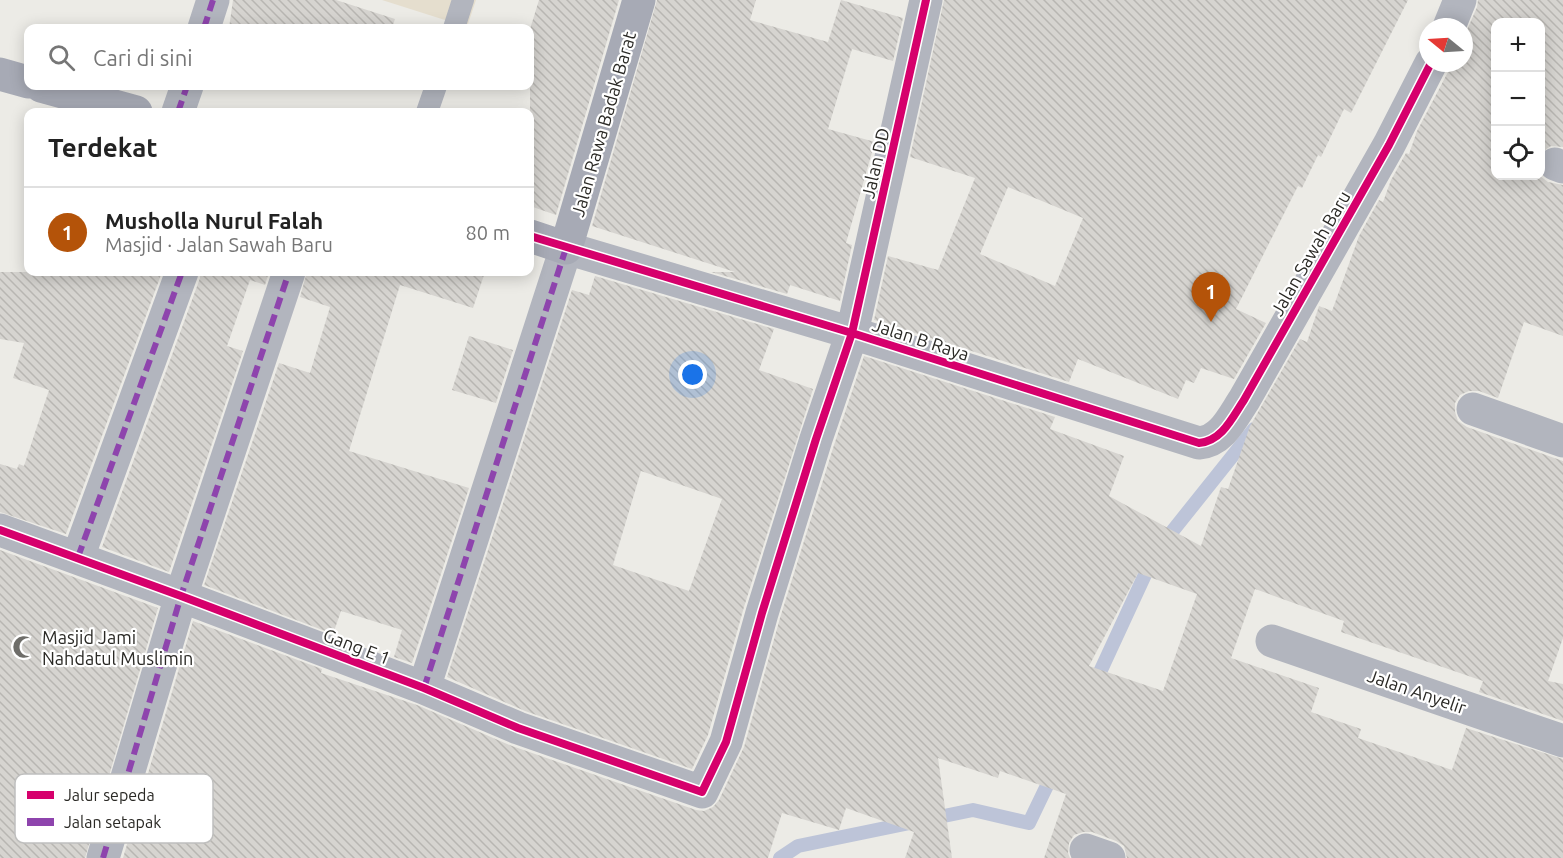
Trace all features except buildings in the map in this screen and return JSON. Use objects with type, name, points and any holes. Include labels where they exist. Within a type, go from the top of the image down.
[{"type":"street","points":[[205,24],[213,0]]},
{"type":"street","name":"Jalan Rawa Badak Barat","points":[[566,248],[639,0]]},
{"type":"street","name":"Jalan DD","points":[[702,792],[726,742],[762,613],[816,438],[852,333],[926,0]]},
{"type":"street","points":[[1453,18],[1460,0]]},
{"type":"street","name":"Jalan Sawah Baru","points":[[1199,443],[1209,442],[1220,434],[1244,400],[1389,145],[1426,72]]},
{"type":"street","points":[[0,74],[24,81]]},
{"type":"street","points":[[56,90],[121,108]]},
{"type":"street","points":[[179,108],[185,90]]},
{"type":"street","name":"Jalan B Raya","points":[[534,237],[852,333],[1199,443]]},
{"type":"street","points":[[424,688],[566,248]]},
{"type":"street","points":[[78,557],[181,276]]},
{"type":"street","points":[[128,774],[181,596],[288,276]]},
{"type":"street","points":[[1473,409],[1563,441]]},
{"type":"street","name":"Gang E 1","points":[[0,530],[78,557],[424,688],[518,728],[702,792]]},
{"type":"street","name":"Jalan Anyelir","points":[[1272,640],[1563,741]]},
{"type":"street","points":[[103,858],[107,843]]},
{"type":"lane","points":[[455,24],[463,0]]},
{"type":"lane","points":[[428,108],[435,90]]},
{"type":"shaded area","points":[[382,0],[476,0],[468,24],[458,24]]},
{"type":"waterway","points":[[1094,685],[1155,553],[1254,429]]},
{"type":"waterway","points":[[780,858],[798,846],[973,810],[1029,823],[1054,771]]},
{"type":"marked path","points":[[205,24],[213,0]]},
{"type":"marked path","points":[[179,108],[186,90]]},
{"type":"marked path","points":[[424,688],[566,248]]},
{"type":"marked path","points":[[78,557],[181,276]]},
{"type":"marked path","points":[[128,774],[181,596],[288,276]]},
{"type":"marked path","points":[[103,858],[107,843]]},
{"type":"cycle path","points":[[0,530],[424,688],[518,728],[702,792],[726,742],[762,613],[816,439],[852,333],[926,0]]},
{"type":"cycle path","points":[[534,237],[852,333],[1199,443],[1214,438],[1220,433],[1231,421],[1244,400],[1389,145],[1426,72]]},
{"type":"place","name":"Musholla Nurul Falah","points":[[1211,322]]},
{"type":"place","name":"Masjid Jami Nahdatul Muslimin","points":[[24,647]]}]
